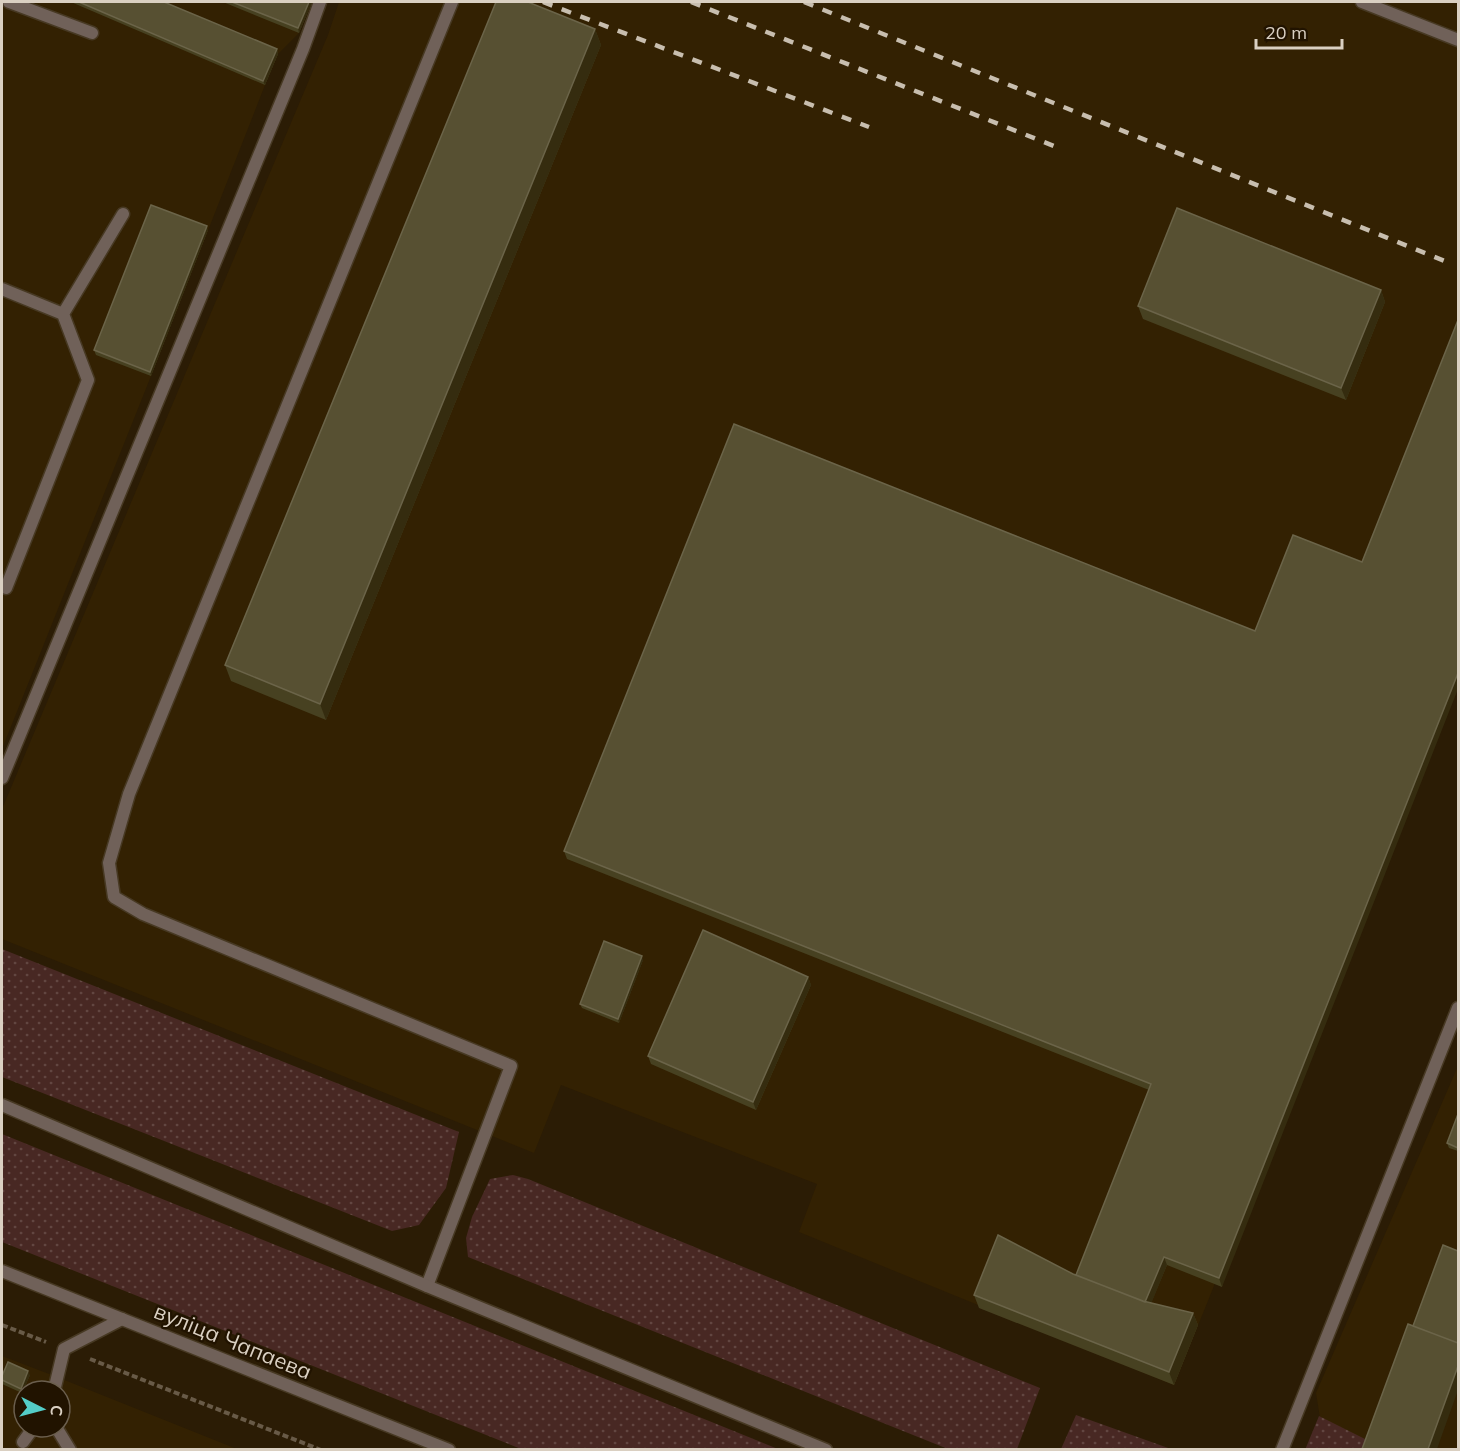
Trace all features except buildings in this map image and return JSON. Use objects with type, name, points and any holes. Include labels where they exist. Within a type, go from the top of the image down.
[{"type":"street","points":[[9,2],[92,33]]},
{"type":"street","points":[[2,778],[303,49],[320,2]]},
{"type":"street","points":[[427,1286],[510,1066],[143,914],[114,897],[109,863],[129,794],[452,2]]},
{"type":"street","points":[[1362,2],[1458,40]]},
{"type":"street","points":[[63,315],[123,214]]},
{"type":"street","points":[[2,289],[63,315],[88,380],[3,591]]},
{"type":"street","points":[[1282,1449],[1458,1008]]},
{"type":"street","points":[[2,1105],[427,1286],[826,1449]]},
{"type":"street","name":"вуліца Чапаева","points":[[2,1271],[449,1449]]},
{"type":"street","points":[[57,1379],[64,1349],[122,1319]]},
{"type":"path","points":[[2,1325],[321,1449]]},
{"type":"shaded area","points":[[2,2],[312,2],[299,33],[278,54],[265,85],[2,749]]},
{"type":"shaded area","points":[[339,2],[1458,2],[1458,681],[1174,1385],[799,1232],[817,1184],[561,1085],[534,1153],[2,939],[2,809],[328,35]]},
{"type":"shaded area","points":[[2,949],[459,1132],[446,1188],[419,1225],[392,1231],[2,1077]]},
{"type":"shaded area","points":[[1458,1066],[1458,1449],[1325,1449],[1316,1393]]},
{"type":"shaded area","points":[[2,1134],[778,1449],[521,1449],[2,1242]]},
{"type":"shaded area","points":[[513,1175],[528,1179],[1040,1388],[1017,1449],[948,1449],[468,1257],[466,1238],[472,1217],[490,1179]]},
{"type":"shaded area","points":[[2,1356],[62,1379],[12,1379],[12,1439],[72,1439],[72,1383],[237,1449],[2,1449]]},
{"type":"shaded area","points":[[1076,1415],[1171,1449],[1061,1449]]},
{"type":"shaded area","points":[[1319,1416],[1373,1443],[1371,1449],[1305,1450]]},
{"type":"railway","points":[[543,2],[869,127]]},
{"type":"railway","points":[[691,2],[1059,148]]},
{"type":"railway","points":[[804,2],[1447,262]]}]
